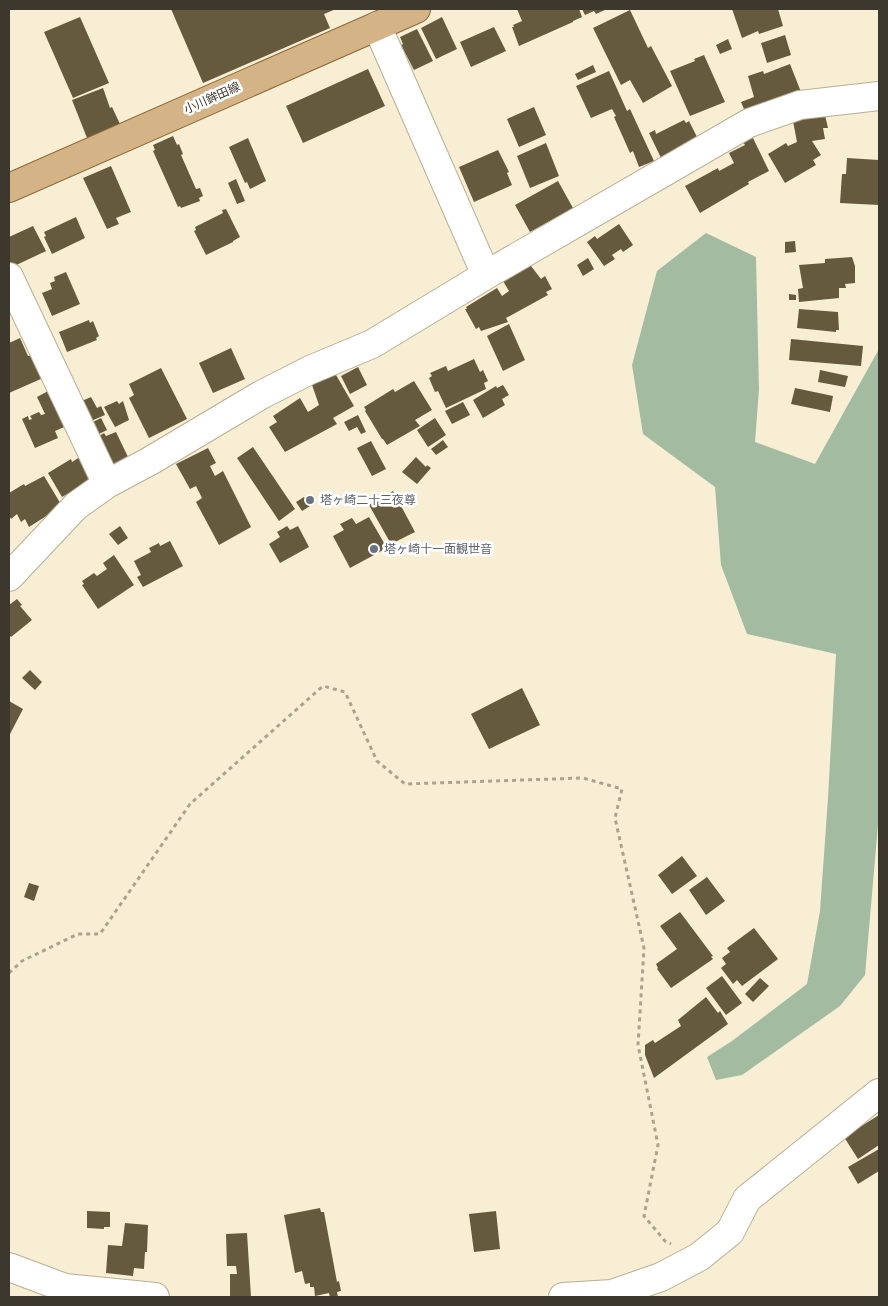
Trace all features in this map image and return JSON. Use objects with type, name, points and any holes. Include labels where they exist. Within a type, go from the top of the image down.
[{"type":"main road","name":"小川鉾田線","points":[[9,188],[416,9]]},
{"type":"street","points":[[377,26],[486,275]]},
{"type":"street","points":[[9,577],[76,506],[107,484],[150,461],[261,395],[310,370],[372,344],[486,275],[748,123],[800,105],[879,96]]},
{"type":"street","points":[[9,277],[107,484]]},
{"type":"street","points":[[563,1297],[610,1295],[661,1277],[699,1257],[730,1232],[747,1198],[879,1093]]},
{"type":"street","points":[[9,1267],[65,1288],[156,1297]]},
{"type":"path","points":[[9,973],[22,961],[78,934],[100,934],[190,804],[323,686],[345,692],[377,761],[405,784],[583,778],[622,789],[615,818],[644,948],[638,1044],[658,1145],[644,1216],[665,1242],[699,1257]]},
{"type":"green space","points":[[706,233],[756,257],[759,389],[755,442],[815,464],[879,349],[879,813],[865,975],[840,1006],[742,1075],[716,1080],[707,1057],[732,1041],[807,984],[820,911],[836,654],[747,634],[721,565],[715,487],[643,434],[632,365],[657,271]]},
{"type":"building","points":[[171,9],[336,9],[324,14],[330,28],[203,83]]},
{"type":"building","points":[[517,9],[579,9],[582,17],[519,46],[512,27],[522,21]]},
{"type":"building","points":[[582,9],[607,9],[596,14],[594,11],[585,15]]},
{"type":"building","points":[[732,9],[778,9],[783,26],[759,34],[758,31],[742,38]]},
{"type":"building","points":[[630,10],[648,48],[651,46],[672,86],[643,103],[630,80],[621,85],[593,28]]},
{"type":"building","points":[[80,17],[109,83],[73,98],[44,32]]},
{"type":"building","points":[[442,17],[457,49],[436,59],[421,28]]},
{"type":"building","points":[[494,27],[506,51],[471,67],[460,42]]},
{"type":"building","points":[[417,29],[433,61],[414,70],[401,45],[403,44],[400,37]]},
{"type":"building","points":[[785,35],[791,55],[767,63],[761,43]]},
{"type":"building","points":[[728,39],[732,49],[720,54],[716,45]]},
{"type":"building","points":[[704,55],[725,102],[690,116],[670,71],[695,61],[694,59]]},
{"type":"building","points":[[790,64],[801,92],[746,114],[741,102],[754,97],[748,76],[763,71],[764,74]]},
{"type":"building","points":[[593,65],[596,72],[578,80],[575,74]]},
{"type":"building","points":[[368,69],[385,106],[303,143],[286,106]]},
{"type":"building","points":[[609,71],[627,111],[630,109],[654,161],[639,167],[633,151],[630,153],[612,109],[591,118],[576,86]]},
{"type":"building","points":[[103,88],[110,108],[112,107],[120,124],[87,138],[72,100]]},
{"type":"building","points":[[534,107],[546,135],[519,147],[507,119]]},
{"type":"building","points":[[825,115],[828,128],[823,128],[825,139],[812,141],[821,155],[813,160],[816,165],[785,183],[768,154],[786,143],[788,146],[797,142],[793,121]]},
{"type":"building","points":[[684,120],[686,123],[689,121],[699,141],[662,160],[649,133],[655,130],[656,134]]},
{"type":"building","points":[[173,136],[177,145],[179,144],[183,154],[181,155],[196,189],[200,188],[203,196],[199,198],[200,201],[181,208],[180,206],[178,207],[153,151],[155,150],[153,145]]},
{"type":"building","points":[[248,138],[266,181],[250,189],[247,182],[245,183],[229,147]]},
{"type":"building","points":[[753,138],[769,171],[748,182],[749,184],[700,213],[685,186],[718,168],[719,171],[734,163],[729,153],[745,145],[743,142]]},
{"type":"building","points":[[546,143],[559,176],[530,188],[517,156]]},
{"type":"building","points":[[498,150],[509,172],[507,173],[512,185],[474,202],[459,167]]},
{"type":"building","points":[[847,158],[879,160],[879,205],[840,203],[842,174],[846,174]]},
{"type":"building","points":[[111,166],[131,212],[116,218],[119,224],[107,229],[83,178]]},
{"type":"building","points":[[236,179],[245,201],[237,204],[228,183]]},
{"type":"building","points":[[558,181],[573,208],[530,232],[515,205]]},
{"type":"building","points":[[226,209],[240,237],[206,255],[194,231],[196,230],[195,227],[223,213],[222,210]]},
{"type":"building","points":[[76,217],[85,238],[52,254],[44,237],[46,236],[44,232]]},
{"type":"building","points":[[619,224],[633,245],[623,252],[621,249],[612,255],[615,259],[604,266],[587,242],[595,236],[597,239]]},
{"type":"building","points":[[33,226],[46,251],[10,268],[9,237]]},
{"type":"building","points":[[795,241],[796,252],[785,253],[785,242]]},
{"type":"building","points":[[852,257],[855,266],[855,283],[845,284],[846,288],[839,288],[839,298],[799,302],[798,289],[803,288],[799,265],[825,263],[825,259]]},
{"type":"building","points":[[588,258],[594,269],[583,276],[577,265]]},
{"type":"building","points":[[532,262],[531,266],[541,279],[545,276],[552,289],[546,292],[548,295],[506,318],[508,322],[481,331],[479,327],[476,329],[465,309],[467,309],[466,307],[497,288],[502,296],[509,291],[503,281],[522,270],[520,268]]},
{"type":"building","points":[[66,272],[80,304],[52,316],[42,293],[52,289],[50,283],[55,281],[54,277]]},
{"type":"building","points":[[789,294],[796,295],[796,300],[789,300]]},
{"type":"building","points":[[799,309],[838,312],[839,330],[836,330],[836,332],[797,328]]},
{"type":"building","points":[[89,320],[90,323],[93,321],[99,336],[96,338],[97,340],[67,352],[59,332]]},
{"type":"building","points":[[509,324],[525,360],[503,371],[487,336]]},
{"type":"building","points":[[20,338],[28,356],[32,355],[43,378],[9,393],[9,343]]},
{"type":"building","points":[[791,339],[863,346],[861,366],[789,360]]},
{"type":"building","points":[[231,348],[245,379],[213,393],[199,363]]},
{"type":"building","points":[[474,359],[480,372],[483,370],[488,381],[484,383],[486,389],[446,408],[438,391],[435,392],[429,378],[432,376],[430,373],[446,366],[448,371]]},
{"type":"building","points":[[358,367],[367,385],[350,394],[341,376]]},
{"type":"building","points":[[161,368],[187,419],[149,438],[129,398],[134,395],[129,384]]},
{"type":"building","points":[[820,370],[848,376],[845,387],[818,382]]},
{"type":"building","points":[[336,375],[354,406],[333,418],[337,424],[285,452],[269,427],[277,422],[273,416],[300,398],[308,412],[319,405],[311,382],[325,376]]},
{"type":"building","points":[[414,381],[432,410],[415,420],[420,426],[387,445],[364,407],[393,389],[395,392]]},
{"type":"building","points":[[503,385],[509,395],[502,399],[505,405],[483,418],[473,400],[496,386],[497,388]]},
{"type":"building","points":[[795,388],[833,396],[830,412],[791,404]]},
{"type":"building","points":[[52,389],[69,425],[55,431],[58,438],[35,448],[22,419],[28,416],[29,420],[32,419],[30,416],[39,412],[41,415],[45,414],[37,397]]},
{"type":"building","points":[[91,397],[97,408],[101,406],[105,415],[84,424],[75,404]]},
{"type":"building","points":[[117,401],[119,404],[123,401],[129,420],[115,427],[104,407]]},
{"type":"building","points":[[463,402],[470,415],[452,424],[445,411]]},
{"type":"building","points":[[358,415],[366,432],[361,434],[357,427],[349,431],[344,422]]},
{"type":"building","points":[[101,418],[107,430],[91,438],[85,426]]},
{"type":"building","points":[[435,418],[446,435],[428,447],[417,430]]},
{"type":"building","points":[[116,432],[129,459],[107,468],[94,439],[104,433],[106,436]]},
{"type":"building","points":[[443,440],[448,447],[436,455],[431,449]]},
{"type":"building","points":[[371,441],[386,469],[372,476],[357,448]]},
{"type":"building","points":[[253,447],[295,509],[279,521],[237,458]]},
{"type":"building","points":[[208,448],[216,463],[210,466],[215,476],[223,471],[251,527],[219,545],[196,502],[202,498],[196,486],[190,489],[176,464]]},
{"type":"building","points":[[83,455],[97,477],[62,497],[48,473],[71,459],[72,462]]},
{"type":"building","points":[[416,457],[426,467],[427,465],[431,468],[417,484],[402,472]]},
{"type":"building","points":[[44,476],[62,506],[29,527],[25,519],[21,522],[17,514],[11,519],[9,515],[9,493],[24,484],[25,486]]},
{"type":"building","points":[[393,491],[415,532],[391,544],[369,505]]},
{"type":"building","points":[[304,497],[310,506],[302,511],[296,502]]},
{"type":"building","points":[[369,517],[387,548],[350,568],[333,536],[344,530],[340,524],[352,518],[356,524]]},
{"type":"building","points":[[120,526],[128,538],[118,545],[109,534]]},
{"type":"building","points":[[287,526],[290,530],[298,526],[309,547],[280,563],[269,544],[280,537],[277,532]]},
{"type":"building","points":[[170,541],[183,566],[143,587],[137,577],[141,575],[134,561],[151,552],[149,548],[159,543],[160,546]]},
{"type":"building","points":[[114,555],[134,585],[98,609],[82,585],[84,584],[82,581],[94,573],[97,576],[107,569],[103,563]]},
{"type":"building","points":[[17,599],[22,605],[20,606],[32,620],[11,637],[9,635],[9,605]]},
{"type":"building","points":[[30,670],[42,682],[35,690],[22,678]]},
{"type":"building","points":[[522,688],[540,725],[489,749],[471,714]]},
{"type":"building","points":[[9,701],[23,709],[9,736]]},
{"type":"building","points":[[682,856],[697,876],[672,894],[658,875]]},
{"type":"building","points":[[707,877],[725,901],[706,915],[689,890]]},
{"type":"building","points":[[29,883],[39,886],[34,901],[24,897]]},
{"type":"building","points":[[680,912],[713,956],[711,957],[713,959],[671,988],[657,969],[656,964],[677,949],[660,926]]},
{"type":"building","points":[[754,928],[778,959],[742,986],[737,980],[733,984],[721,968],[726,964],[722,958],[730,952],[727,948]]},
{"type":"building","points":[[722,976],[742,1003],[726,1015],[706,988]]},
{"type":"building","points":[[760,978],[769,986],[753,1002],[745,994]]},
{"type":"building","points":[[706,997],[718,1013],[720,1011],[728,1024],[654,1078],[645,1055],[645,1045],[653,1040],[655,1043],[681,1026],[678,1020]]},
{"type":"building","points":[[879,1115],[879,1145],[858,1159],[844,1137]]},
{"type":"building","points":[[879,1149],[879,1171],[858,1184],[848,1167]]},
{"type":"building","points":[[320,1208],[321,1212],[324,1212],[337,1282],[339,1281],[341,1291],[337,1292],[338,1297],[330,1297],[329,1293],[315,1296],[314,1287],[310,1287],[310,1283],[305,1284],[302,1271],[295,1273],[284,1215]]},
{"type":"building","points":[[87,1211],[110,1212],[110,1227],[104,1227],[104,1229],[87,1228]]},
{"type":"building","points":[[496,1211],[500,1249],[474,1252],[469,1214]]},
{"type":"building","points":[[125,1223],[148,1225],[144,1269],[134,1268],[133,1276],[106,1273],[108,1245],[122,1246]]},
{"type":"building","points":[[247,1233],[251,1297],[230,1297],[230,1274],[237,1274],[236,1266],[227,1266],[226,1234]]},
{"type":"place","name":"塔ヶ崎二十三夜尊","points":[[310,500]]},
{"type":"place","name":"塔ヶ崎十一面観世音","points":[[374,549]]}]
